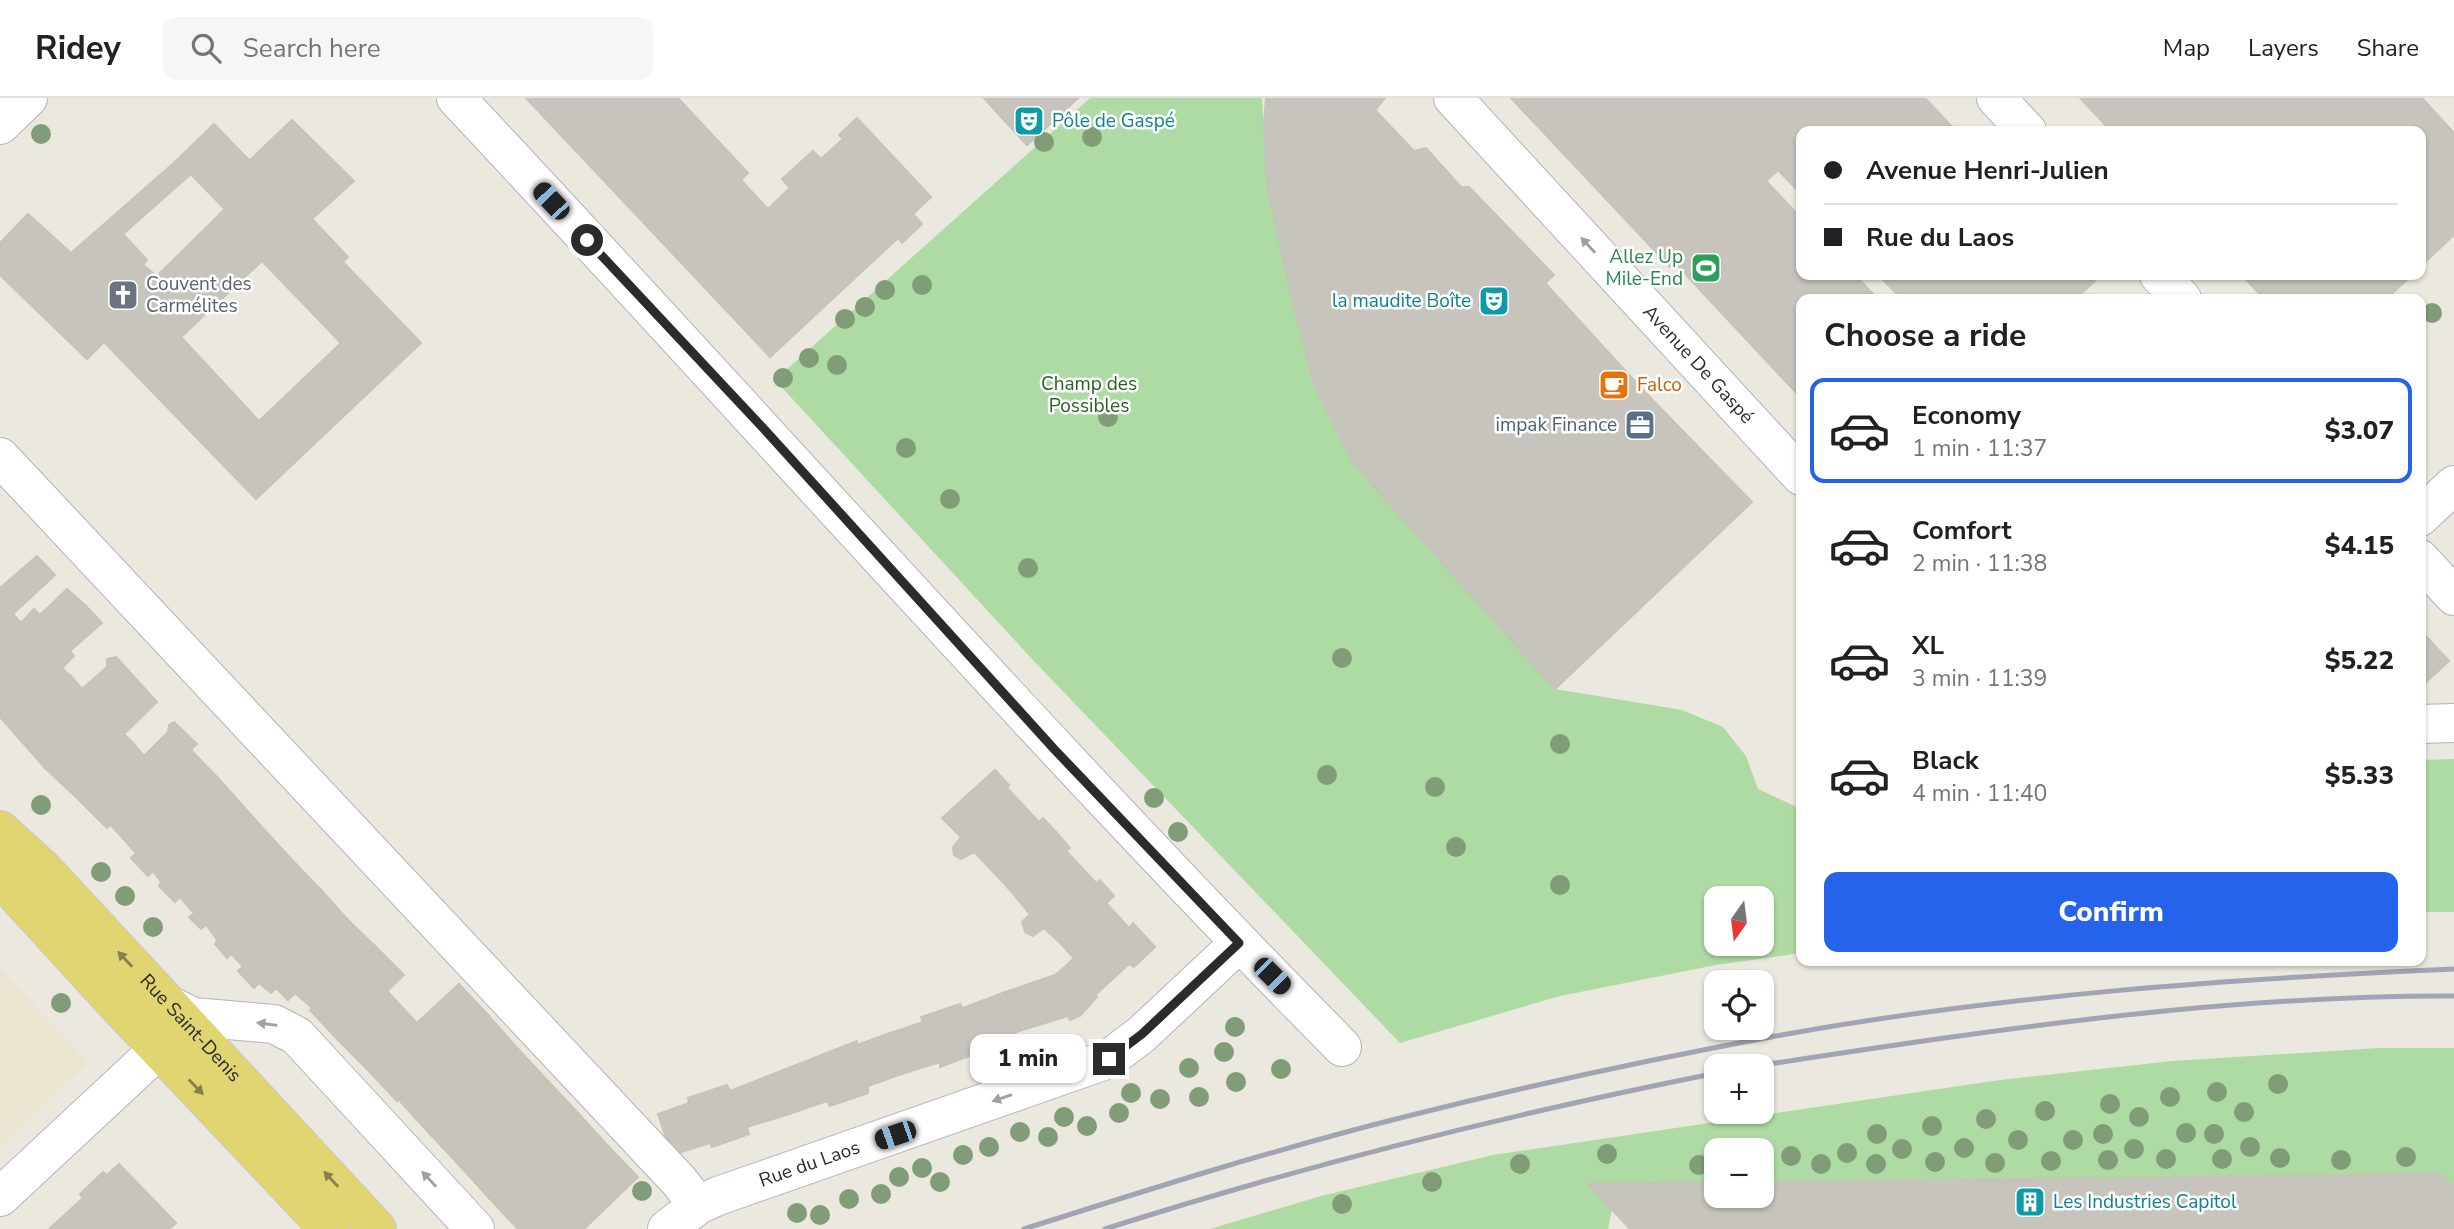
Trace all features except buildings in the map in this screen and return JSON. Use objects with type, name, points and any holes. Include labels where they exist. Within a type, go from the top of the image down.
[{"type":"main road","name":"Rue Saint-Denis","points":[[0,830],[43,870],[377,1229]]},
{"type":"main road","name":"Rue Saint-Denis","points":[[0,877],[329,1229]]},
{"type":"street","points":[[456,98],[764,429],[1054,749],[1342,1047]]},
{"type":"street","name":"Avenue De Gaspé","points":[[1453,98],[1796,471]]},
{"type":"street","points":[[1996,98],[2021,126]]},
{"type":"street","points":[[2164,280],[2177,294]]},
{"type":"street","points":[[0,457],[679,1181],[698,1205]]},
{"type":"street","points":[[2426,511],[2454,485]]},
{"type":"street","points":[[2426,566],[2454,596]]},
{"type":"street","points":[[2426,724],[2454,723]]},
{"type":"street","name":"Rue du Laos","points":[[667,1229],[698,1205],[1109,1059],[1142,1034],[1239,943]]},
{"type":"street","points":[[167,1004],[193,1017],[274,1024],[297,1036],[475,1229]]},
{"type":"street","points":[[0,1197],[159,1049]]},
{"type":"shaded area","points":[[0,967],[88,1063],[0,1146]]},
{"type":"green space","name":"Champ des Possibles","points":[[1090,98],[1262,98],[1267,183],[1314,384],[1353,463],[1555,689],[1682,710],[1723,727],[1746,756],[1758,789],[1796,807],[1796,954],[1716,965],[1560,996],[1400,1043],[1032,659],[775,380]]},
{"type":"green space","points":[[2454,759],[2454,912],[2426,912],[2426,760]]},
{"type":"green space","points":[[2380,1048],[2454,1048],[2454,1187],[2441,1174],[1774,1182],[1774,1138],[1704,1138],[1704,1182],[1589,1184],[1612,1209],[1608,1229],[1210,1229],[1321,1196],[1493,1155],[1704,1124],[1774,1124],[1774,1113],[2000,1080],[2172,1061]]},
{"type":"railway","points":[[1024,1229],[1166,1184],[1356,1129],[1497,1094],[1776,1036],[2029,999],[2199,984],[2454,969]]},
{"type":"railway","points":[[1774,1063],[2017,1028],[2191,1008],[2366,997],[2454,996]]},
{"type":"railway","points":[[1105,1229],[1256,1183],[1409,1142],[1704,1076]]},
{"type":"place","name":"Pôle de Gaspé","points":[[1029,121]]},
{"type":"place","name":"Allez Up Mile-End","points":[[1706,268]]},
{"type":"place","name":"Couvent des Carmélites","points":[[123,295]]},
{"type":"place","name":"la maudite Boîte","points":[[1494,301]]},
{"type":"place","name":"Falco","points":[[1614,385]]},
{"type":"place","name":"impak Finance","points":[[1640,425]]},
{"type":"place","name":"Les Industries Capitol","points":[[2030,1202]]},
{"type":"route","points":[[587,240],[764,429],[1054,749],[1239,943],[1142,1034],[1109,1059]]}]
